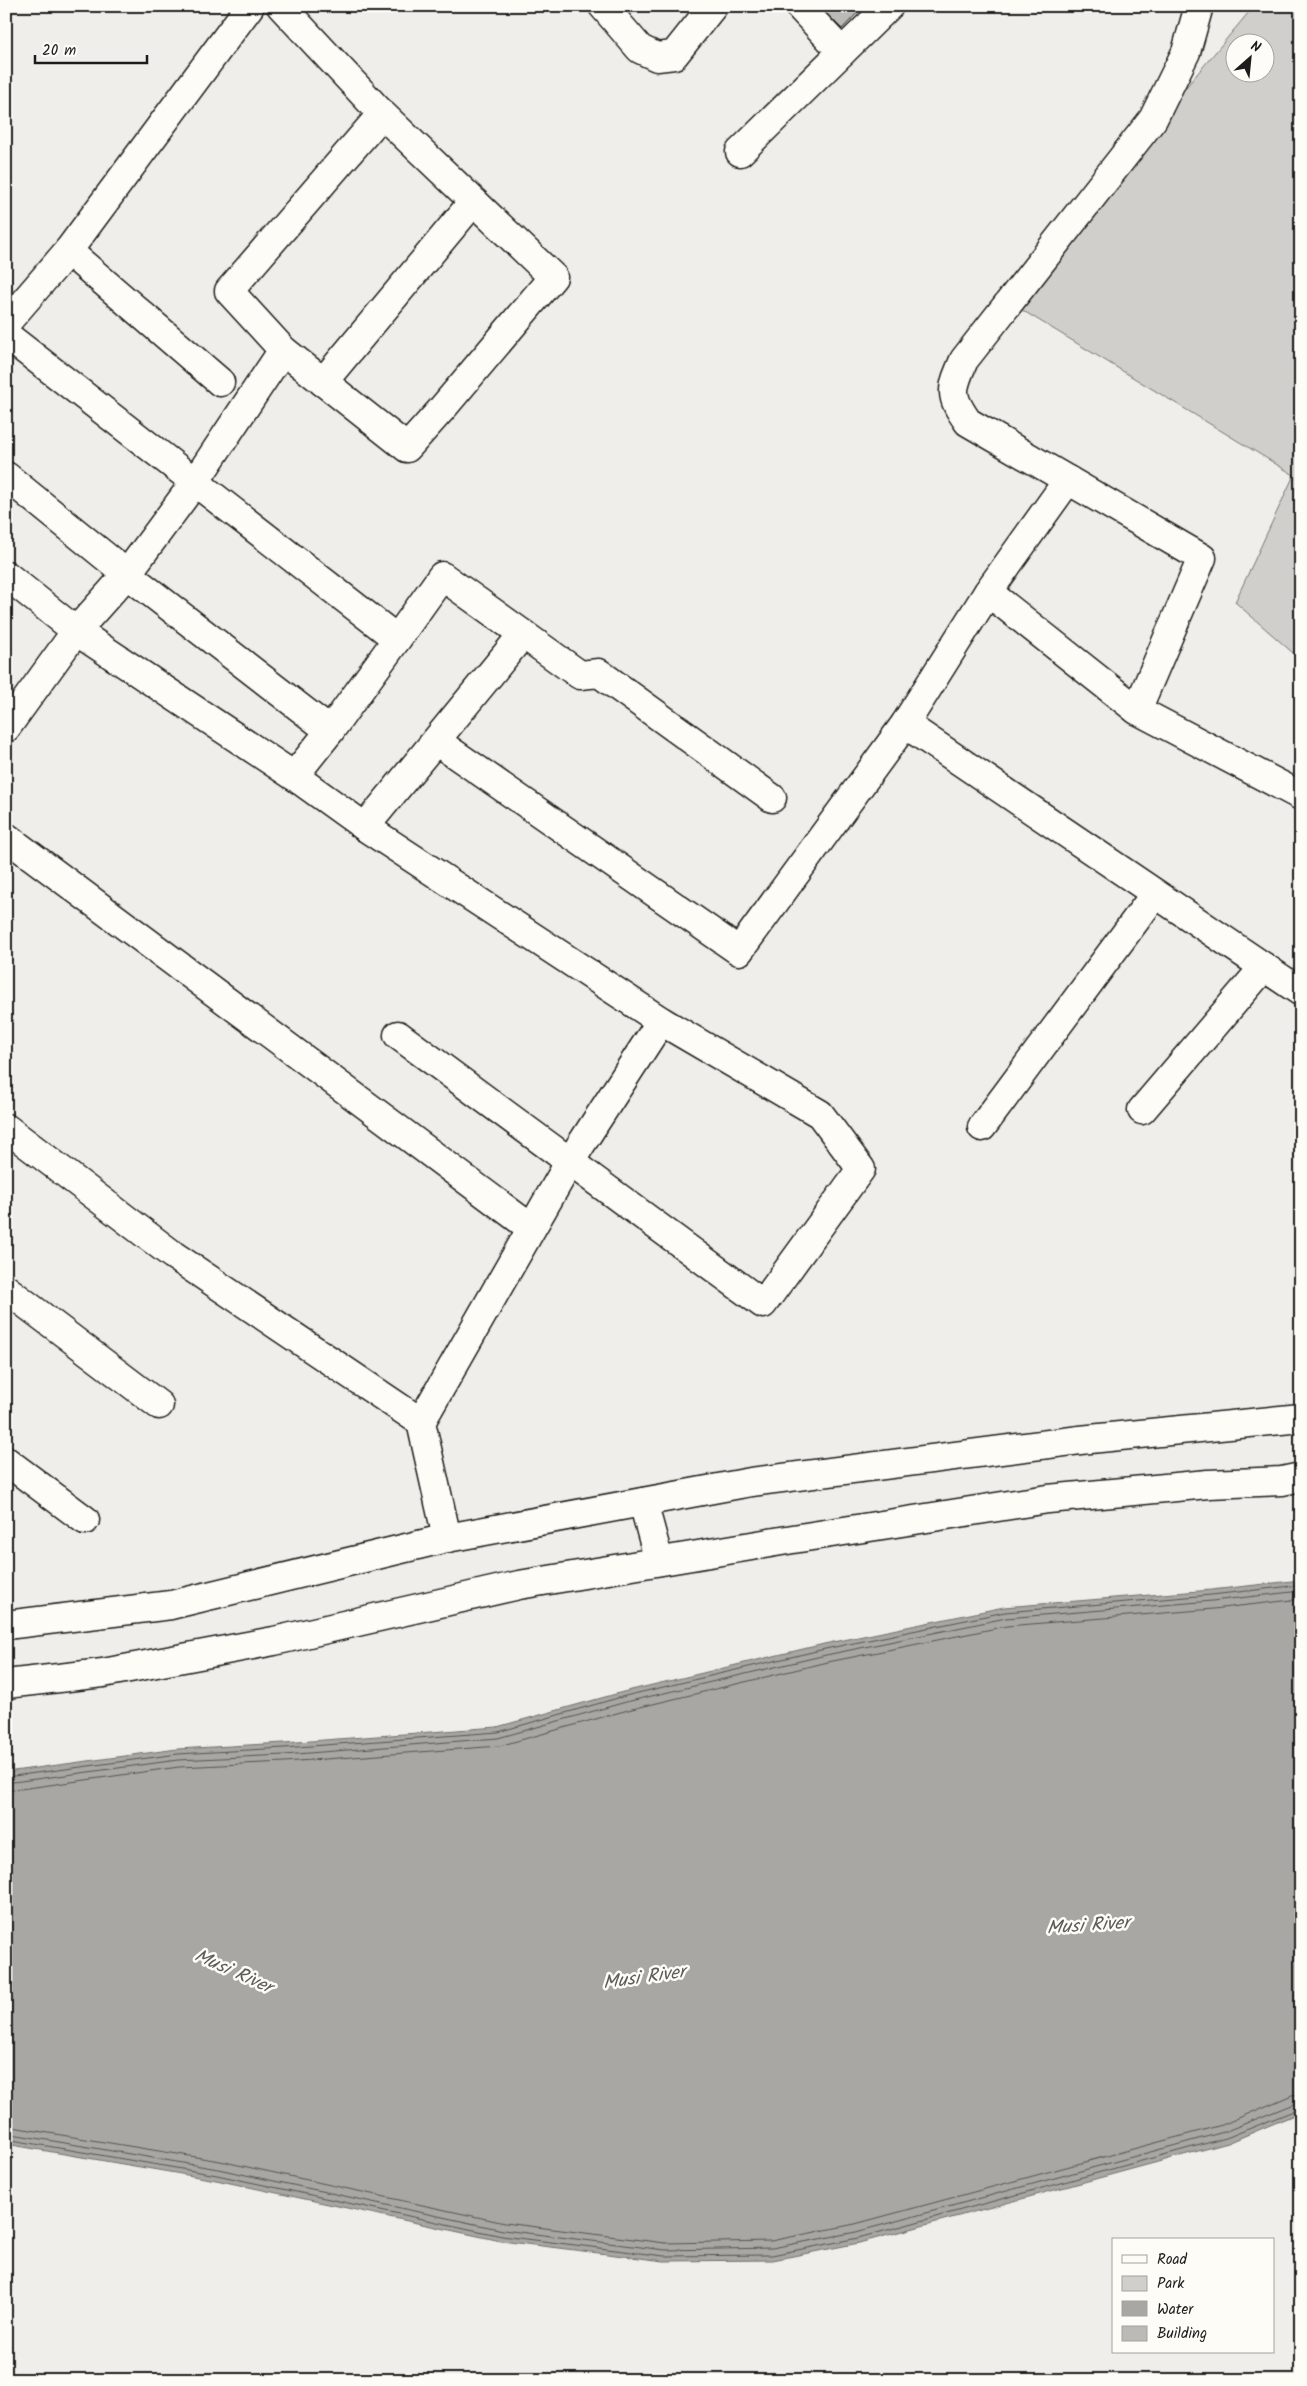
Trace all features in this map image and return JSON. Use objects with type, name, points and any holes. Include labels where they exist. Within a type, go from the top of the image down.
[{"type":"street","points":[[6,323],[68,251],[250,6]]},
{"type":"street","points":[[281,6],[382,114],[554,277],[407,448],[283,350],[229,292],[382,114]]},
{"type":"street","points":[[603,6],[640,49],[657,57],[674,55],[713,6]]},
{"type":"street","points":[[800,6],[842,52]]},
{"type":"street","points":[[740,152],[890,6]]},
{"type":"street","points":[[1137,710],[1202,558],[968,422],[955,403],[954,384],[964,360],[1153,119],[1186,52],[1199,6]]},
{"type":"street","points":[[323,382],[473,202]]},
{"type":"street","points":[[68,251],[220,382]]},
{"type":"street","points":[[6,335],[397,639]]},
{"type":"street","points":[[6,728],[76,631],[128,574],[195,482],[283,350]]},
{"type":"street","points":[[6,476],[128,574],[330,731]]},
{"type":"street","points":[[436,741],[739,951],[905,724],[988,592],[1068,480]]},
{"type":"street","points":[[6,575],[76,631],[294,776],[365,827],[661,1021],[820,1114],[860,1169],[762,1304],[398,1035]]},
{"type":"street","points":[[294,776],[330,731],[442,576],[580,675],[599,673],[772,798]]},
{"type":"street","points":[[988,592],[1137,710],[1301,796]]},
{"type":"street","points":[[365,827],[523,634]]},
{"type":"street","points":[[905,724],[1301,992]]},
{"type":"street","points":[[6,837],[531,1228]]},
{"type":"street","points":[[982,1127],[1155,894]]},
{"type":"street","points":[[1142,1110],[1264,967]]},
{"type":"street","points":[[420,1422],[570,1163],[661,1021]]},
{"type":"street","points":[[6,1128],[173,1255],[420,1422],[447,1538]]},
{"type":"street","points":[[6,1289],[159,1405]]},
{"type":"street","points":[[6,1624],[171,1604],[447,1538],[751,1482],[1080,1440],[1301,1418]]},
{"type":"street","points":[[6,1461],[85,1520]]},
{"type":"street","points":[[6,1684],[122,1670],[274,1641],[519,1585],[1048,1499],[1208,1484],[1282,1481],[1301,1478]]},
{"type":"street","points":[[643,1502],[660,1561]]},
{"type":"green space","points":[[1254,6],[1301,6],[1301,660],[1235,602],[1294,475],[1007,301],[1224,42],[1224,82],[1274,82],[1274,32],[1232,32]]},
{"type":"water","name":"Musi River","points":[[1301,1580],[1301,2112],[1228,2143],[859,2243],[773,2260],[664,2261],[501,2241],[216,2180],[6,2144],[6,1772],[177,1749],[497,1727],[623,1692],[824,1644],[1004,1607],[1211,1590]]},
{"type":"building","points":[[819,6],[864,6],[842,29]]}]
